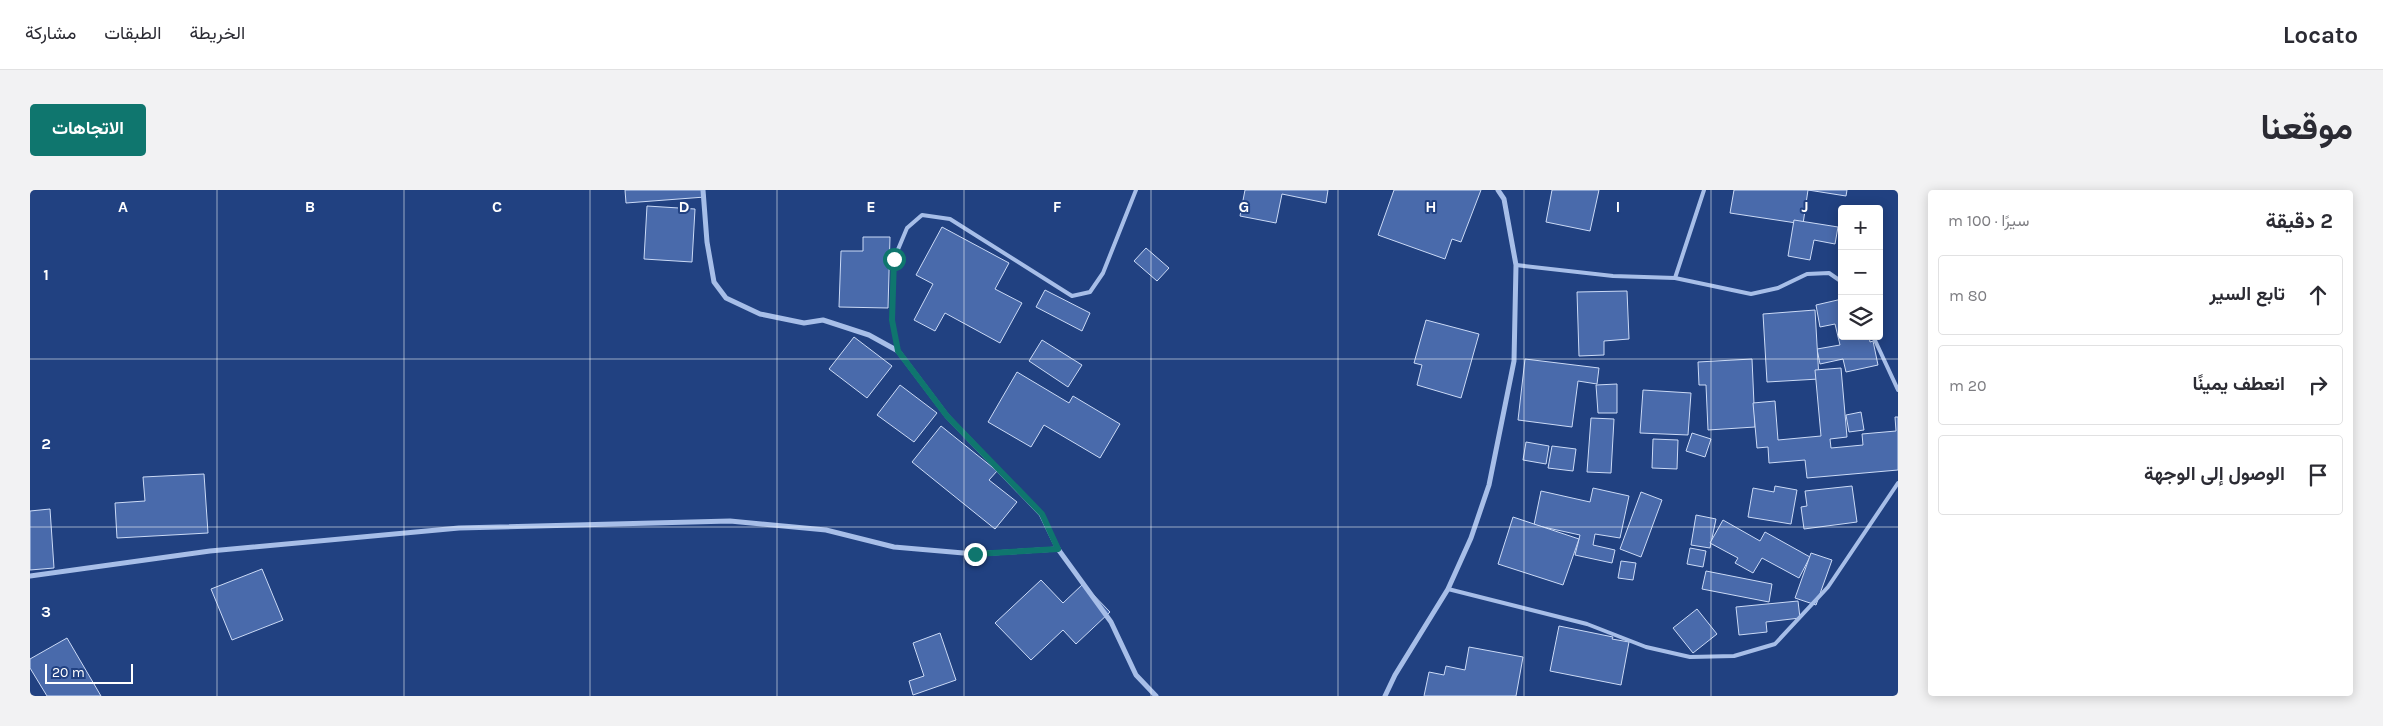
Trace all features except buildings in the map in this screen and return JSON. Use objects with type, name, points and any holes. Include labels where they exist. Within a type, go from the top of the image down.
[{"type":"street","points":[[703,190],[707,242],[714,282],[726,298],[760,314],[804,323],[823,320],[869,335],[898,351],[947,416],[1042,514],[1058,549],[1112,622],[1136,675],[1156,696]]},
{"type":"street","points":[[1385,696],[1395,675],[1448,589],[1471,538],[1489,485],[1514,361],[1516,265],[1504,199],[1498,190]]},
{"type":"street","points":[[30,576],[210,551],[460,528],[730,520],[826,530],[894,547],[975,554],[1058,549]]},
{"type":"lane","points":[[898,351],[892,320],[894,259],[907,228],[922,215],[950,219],[1072,296],[1090,292],[1103,273],[1136,190]]},
{"type":"lane","points":[[1675,278],[1704,190]]},
{"type":"lane","points":[[1516,265],[1613,276],[1675,278],[1751,294],[1778,288],[1807,274],[1829,273],[1838,279]]},
{"type":"lane","points":[[1875,340],[1898,390]]},
{"type":"lane","points":[[1448,589],[1587,624],[1646,647],[1690,657],[1734,656],[1775,644],[1828,587],[1898,484]]},
{"type":"route","points":[[894,259],[892,320],[898,351],[947,416],[1042,514],[1058,549],[975,554]]}]
